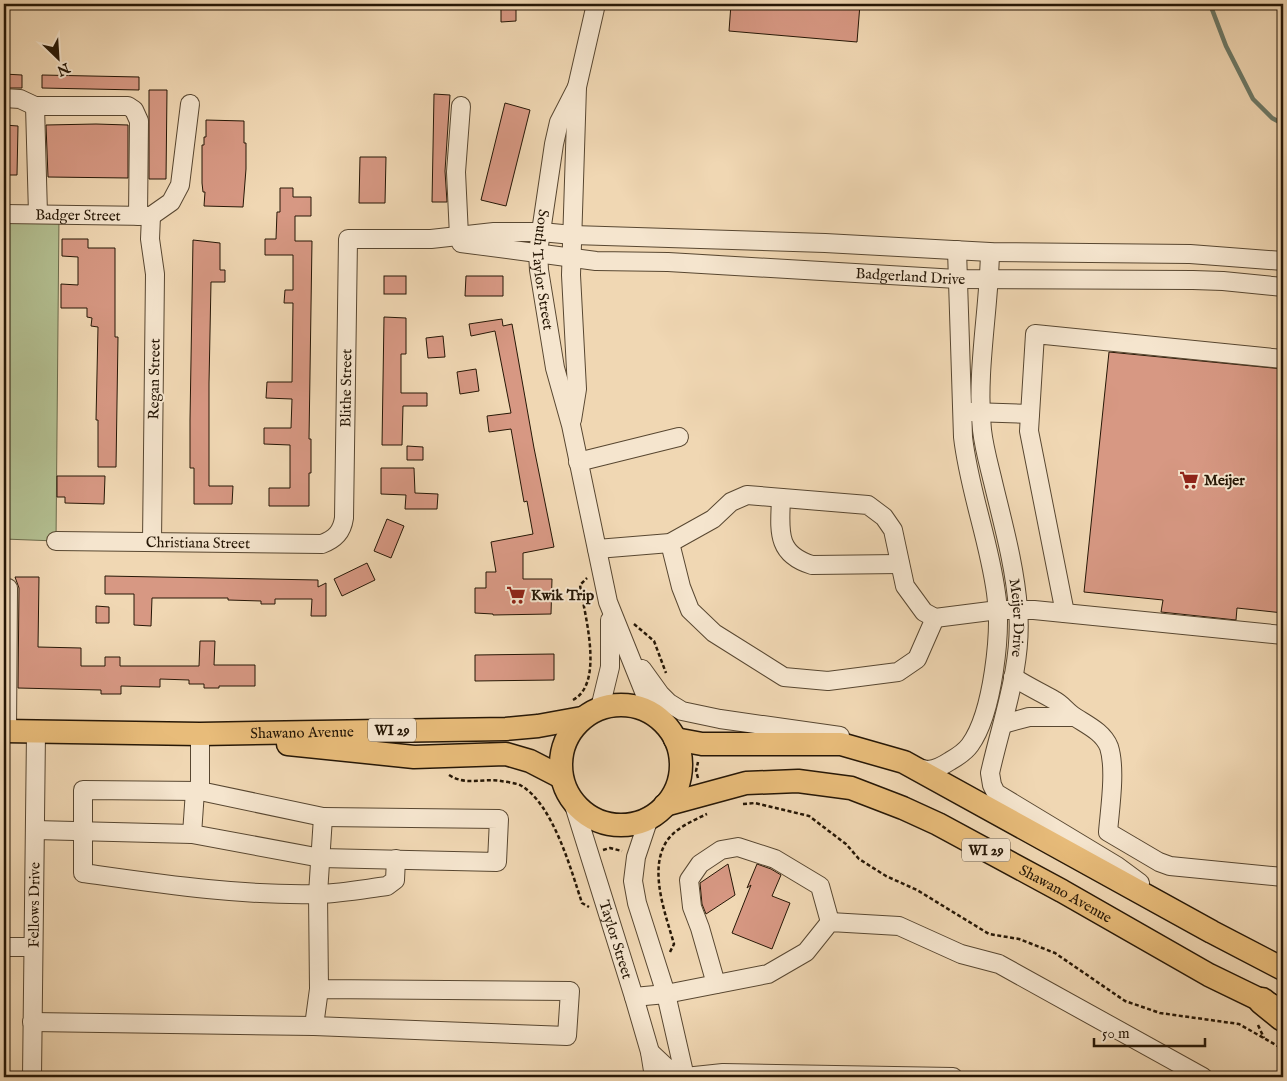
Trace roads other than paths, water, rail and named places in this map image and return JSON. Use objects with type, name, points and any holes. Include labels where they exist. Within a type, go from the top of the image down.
[{"type":"highway","points":[[1272,1006],[1283,1018]]},
{"type":"main road","name":"WI 29","points":[[618,705],[636,706],[653,714],[666,725],[675,739],[680,756],[680,774],[675,790],[657,812],[629,824],[608,824],[589,816],[573,802],[566,790],[560,761],[564,745],[583,710],[618,705]]},
{"type":"main road","name":"Shawano Avenue","points":[[6,731],[200,734],[506,729],[538,726],[583,710]]},
{"type":"main road","name":"Shawano Avenue","points":[[200,734],[414,757],[506,754],[530,761],[562,777]]},
{"type":"main road","name":"WI 29","points":[[675,739],[702,744],[841,744],[908,764],[1179,914],[1283,969]]},
{"type":"main road","name":"Shawano Avenue","points":[[657,812],[746,783],[798,781],[851,788],[938,824],[1209,975],[1272,1006]]},
{"type":"street","name":"South Taylor Street","points":[[571,425],[577,389],[571,275],[577,87],[596,4]]},
{"type":"street","name":"South Taylor Street","points":[[577,87],[559,122],[555,137],[538,252],[539,270],[555,368],[571,425],[608,602],[611,632],[610,667],[583,710]]},
{"type":"street","name":"Regan Street","points":[[4,98],[20,99],[35,106],[128,106],[134,110],[139,121],[144,216],[150,239],[155,274],[152,542]]},
{"type":"street","points":[[144,216],[171,202],[180,184],[190,104]]},
{"type":"street","points":[[35,106],[38,214]]},
{"type":"street","points":[[459,236],[456,172],[461,106]]},
{"type":"street","name":"Badger Street","points":[[4,214],[144,216]]},
{"type":"street","points":[[431,239],[494,232],[541,232]]},
{"type":"street","name":"Badgerland Drive","points":[[541,232],[573,235],[816,242],[990,252],[1190,254],[1283,261]]},
{"type":"street","name":"Blithe Street","points":[[338,534],[344,518],[348,239],[431,239]]},
{"type":"street","points":[[431,239],[538,252]]},
{"type":"street","name":"Meijer Drive","points":[[908,764],[928,770],[945,764],[964,751],[974,739],[990,692],[998,632],[995,582],[966,462],[962,412],[957,250]]},
{"type":"street","name":"Badgerland Drive","points":[[538,252],[596,262],[668,262],[957,279],[1193,280],[1283,287]]},
{"type":"street","name":"Meijer Drive","points":[[990,252],[982,368],[982,430],[1011,561],[1019,610],[1018,647],[1003,724],[990,773],[992,785],[996,793],[1117,866],[1179,914]]},
{"type":"street","points":[[1065,613],[1029,431],[1035,334],[1283,359]]},
{"type":"street","points":[[962,412],[1030,414]]},
{"type":"street","points":[[578,462],[679,437]]},
{"type":"street","points":[[597,549],[670,543],[713,520],[731,502],[747,495],[868,505],[884,517],[893,530],[905,586],[924,612],[935,618],[998,610],[1019,610],[1283,635]]},
{"type":"street","points":[[781,498],[780,536],[787,549],[802,562],[812,565],[900,564]]},
{"type":"street","name":"Christiana Street","points":[[56,541],[322,544],[338,534]]},
{"type":"street","points":[[670,543],[681,587],[690,610],[714,633],[784,677],[828,681],[898,672],[917,659],[935,618]]},
{"type":"street","points":[[6,731],[8,588]]},
{"type":"street","name":"South Taylor Street","points":[[608,602],[653,714]]},
{"type":"street","points":[[623,640],[660,694],[669,703],[682,711],[720,719],[864,740],[882,747],[908,764]]},
{"type":"street","points":[[1013,678],[1034,691],[1056,700],[1074,717],[1101,735],[1108,746],[1112,763],[1108,832],[1170,866],[1283,877]]},
{"type":"street","points":[[1003,724],[1030,717],[1074,717]]},
{"type":"street","name":"Fellows Drive","points":[[32,1077],[36,732]]},
{"type":"street","points":[[192,834],[197,791],[200,734]]},
{"type":"street","points":[[35,830],[83,831],[192,834],[321,858],[396,859],[496,862],[499,819],[322,817],[197,791],[83,790],[83,831],[83,873],[185,887],[247,892],[318,894],[387,886],[395,880],[396,859]]},
{"type":"street","name":"Taylor Street","points":[[573,802],[634,997],[650,1052],[654,1077]]},
{"type":"street","name":"Taylor Street","points":[[657,812],[636,857],[633,881],[636,903],[666,994],[684,1077]]},
{"type":"street","points":[[314,1026],[319,989],[318,894],[322,817]]},
{"type":"street","points":[[716,984],[692,907],[689,880],[700,864],[721,850],[738,847],[775,859],[820,886],[830,922]]},
{"type":"street","points":[[634,997],[666,994],[768,974],[806,952],[830,922]]},
{"type":"street","points":[[830,922],[899,926],[961,954],[999,964],[1203,1077]]},
{"type":"street","points":[[4,947],[33,947]]},
{"type":"street","points":[[32,1022],[314,1026],[567,1036],[570,991],[319,989]]},
{"type":"street","points":[[650,1052],[666,1067],[684,1077],[723,1072],[954,1077]]},
{"type":"waterway","points":[[1210,4],[1226,46],[1253,99],[1272,118],[1283,124]]},
{"type":"place","name":"Meijer","points":[[1189,480]]},
{"type":"place","name":"Kwik Trip","points":[[516,595]]}]
